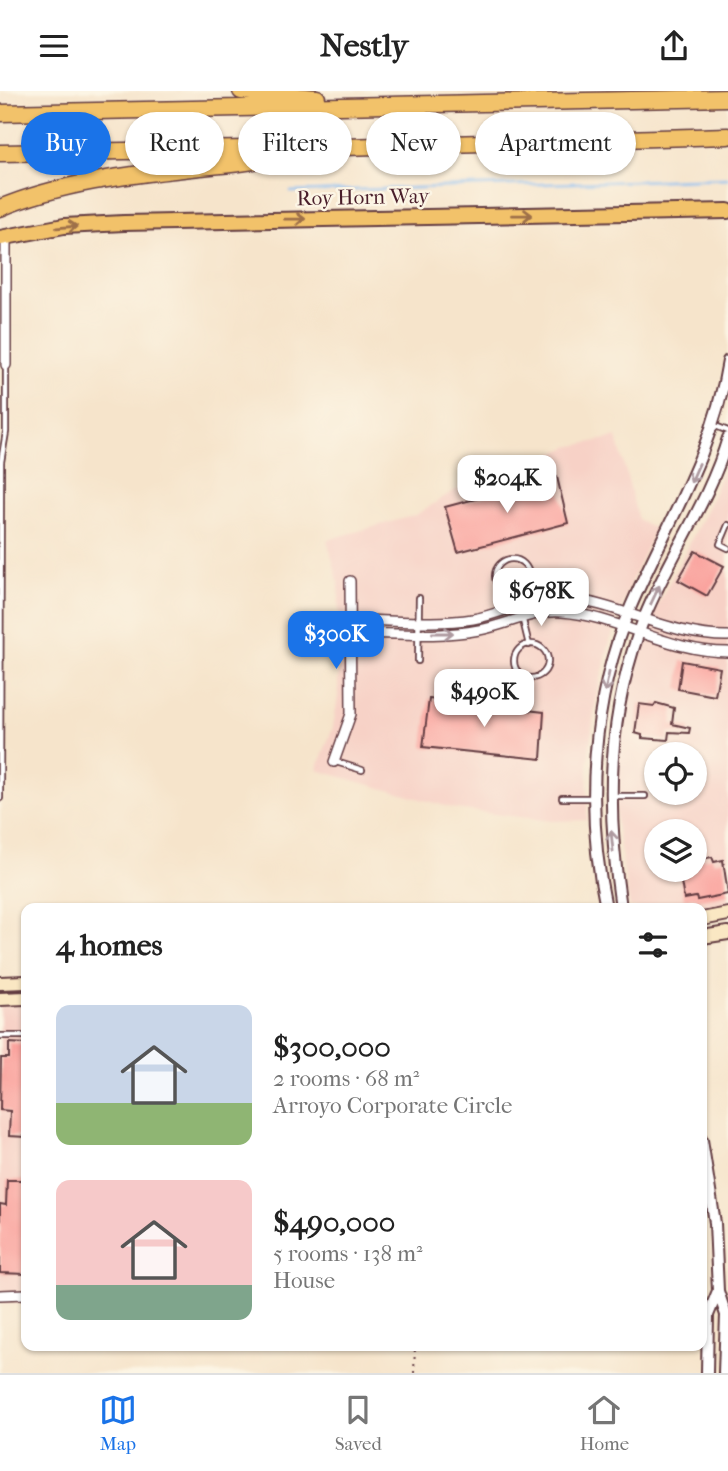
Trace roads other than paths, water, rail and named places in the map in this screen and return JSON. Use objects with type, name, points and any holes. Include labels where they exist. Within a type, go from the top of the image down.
[{"type":"highway","points":[[242,91],[421,106]]},
{"type":"highway","points":[[0,113],[728,98]]},
{"type":"highway","points":[[352,147],[728,136]]},
{"type":"highway","points":[[0,153],[238,149]]},
{"type":"highway","points":[[0,208],[55,190],[137,174],[238,165]]},
{"type":"main road","name":"Roy Horn Way","points":[[3,237],[64,226],[124,223],[728,211]]},
{"type":"main road","points":[[707,918],[728,914]]},
{"type":"main road","points":[[707,936],[728,933]]},
{"type":"main road","points":[[0,983],[21,982]]},
{"type":"main road","points":[[0,999],[21,998]]},
{"type":"street","points":[[3,237],[6,365]]},
{"type":"street","points":[[605,903],[600,879],[595,798],[600,715],[611,661],[628,615],[682,502],[713,425],[723,392],[728,361]]},
{"type":"street","points":[[620,903],[610,823],[616,717],[644,619],[700,510],[728,438]]},
{"type":"street","points":[[334,762],[351,715],[350,582]]},
{"type":"street","points":[[350,620],[476,618],[520,604],[560,598],[689,632],[728,636]]},
{"type":"street","points":[[350,633],[479,630],[522,617],[549,612],[569,613],[697,650],[728,652]]},
{"type":"street","points":[[707,1172],[726,1315],[724,1373]]},
{"type":"street","points":[[707,1373],[708,1315],[723,1291]]},
{"type":"street","points":[[0,1295],[21,1294]]},
{"type":"lane","points":[[0,799],[1,462],[6,365]]},
{"type":"lane","points":[[713,425],[728,431]]},
{"type":"lane","points":[[728,525],[720,544],[728,548]]},
{"type":"lane","points":[[506,560],[522,562],[528,571],[527,583],[516,592],[503,590],[496,582],[495,571],[506,560]]},
{"type":"lane","points":[[516,592],[528,645]]},
{"type":"lane","points":[[418,661],[419,598]]},
{"type":"lane","points":[[528,645],[544,650],[548,661],[540,675],[529,678],[520,673],[514,659],[519,649],[528,645]]},
{"type":"lane","points":[[527,691],[529,678]]},
{"type":"lane","points":[[334,762],[362,770]]},
{"type":"lane","points":[[610,796],[644,796]]},
{"type":"lane","points":[[562,798],[595,798]]},
{"type":"lane","points":[[0,1036],[21,1036]]},
{"type":"waterway","points":[[291,192],[728,178]]}]
